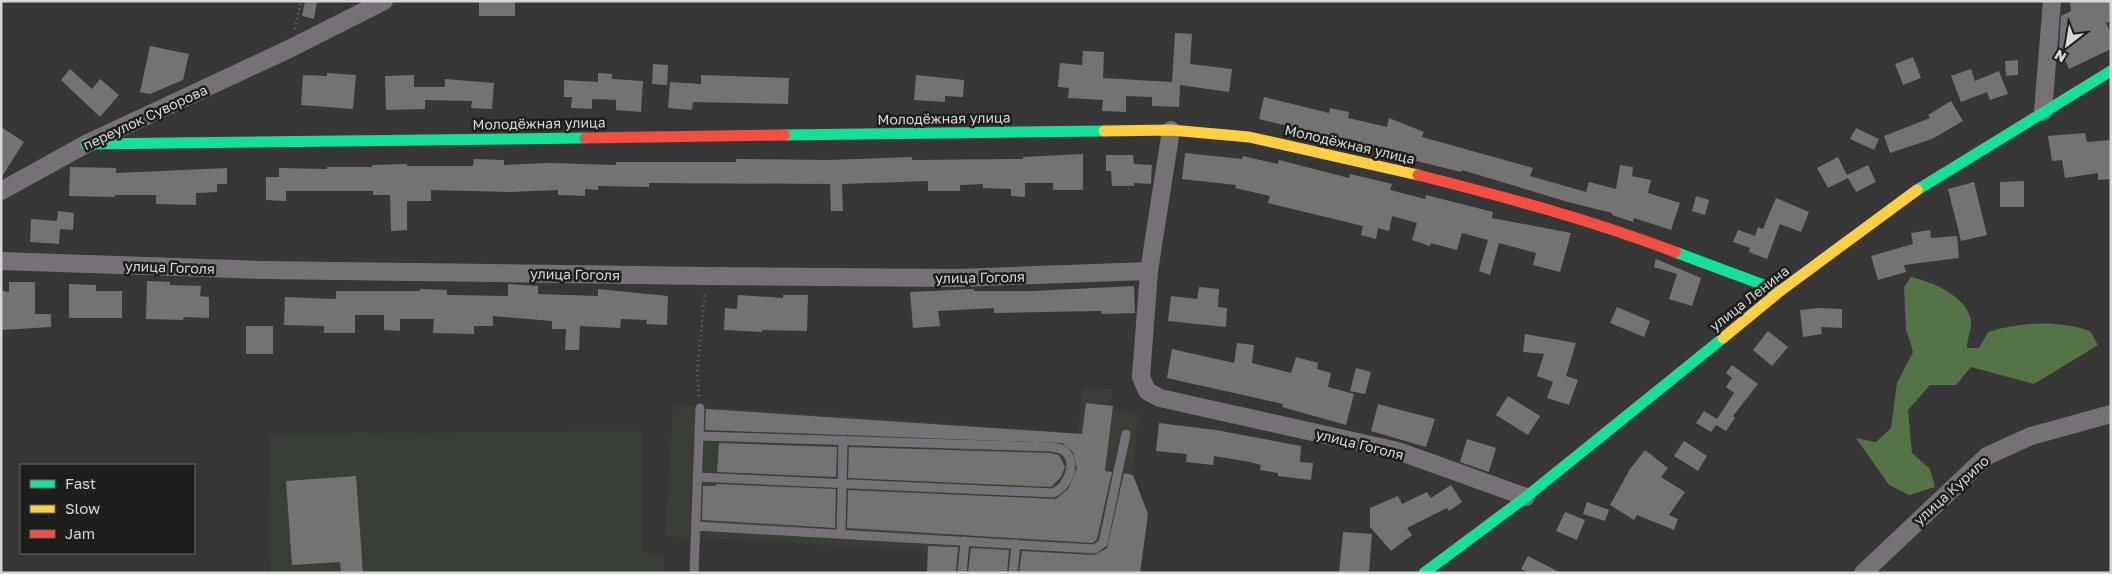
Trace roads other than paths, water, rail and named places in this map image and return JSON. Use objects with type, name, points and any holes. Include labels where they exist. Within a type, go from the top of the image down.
[{"type":"street","name":"переулок Суворова","points":[[1,191],[86,144],[291,48],[384,1]]},
{"type":"street","points":[[2043,112],[2052,1]]},
{"type":"street","name":"улица Ленина","points":[[1424,573],[1526,497],[1780,291],[1912,193],[2111,71]]},
{"type":"street","points":[[1150,271],[1171,130]]},
{"type":"street","name":"Молодёжная улица","points":[[86,144],[1171,130],[1249,137],[1397,170],[1493,194],[1636,236],[1780,291]]},
{"type":"street","name":"улица Гоголя","points":[[1,261],[262,270],[707,276],[957,278],[1150,271],[1141,377],[1147,390],[1160,398],[1398,451],[1526,497]]},
{"type":"street","name":"улица Курило","points":[[1863,573],[1987,456],[2031,436],[2111,414]]},
{"type":"lane","points":[[694,573],[700,408]]},
{"type":"lane","points":[[696,526],[1095,548],[1103,543],[1126,434]]},
{"type":"lane","points":[[698,477],[1053,493],[1060,490],[1067,483],[1070,464],[1068,456],[1062,449],[1051,447],[699,436]]},
{"type":"lane","points":[[841,534],[843,440]]},
{"type":"lane","points":[[962,573],[965,541]]},
{"type":"lane","points":[[1013,573],[1016,544]]}]
